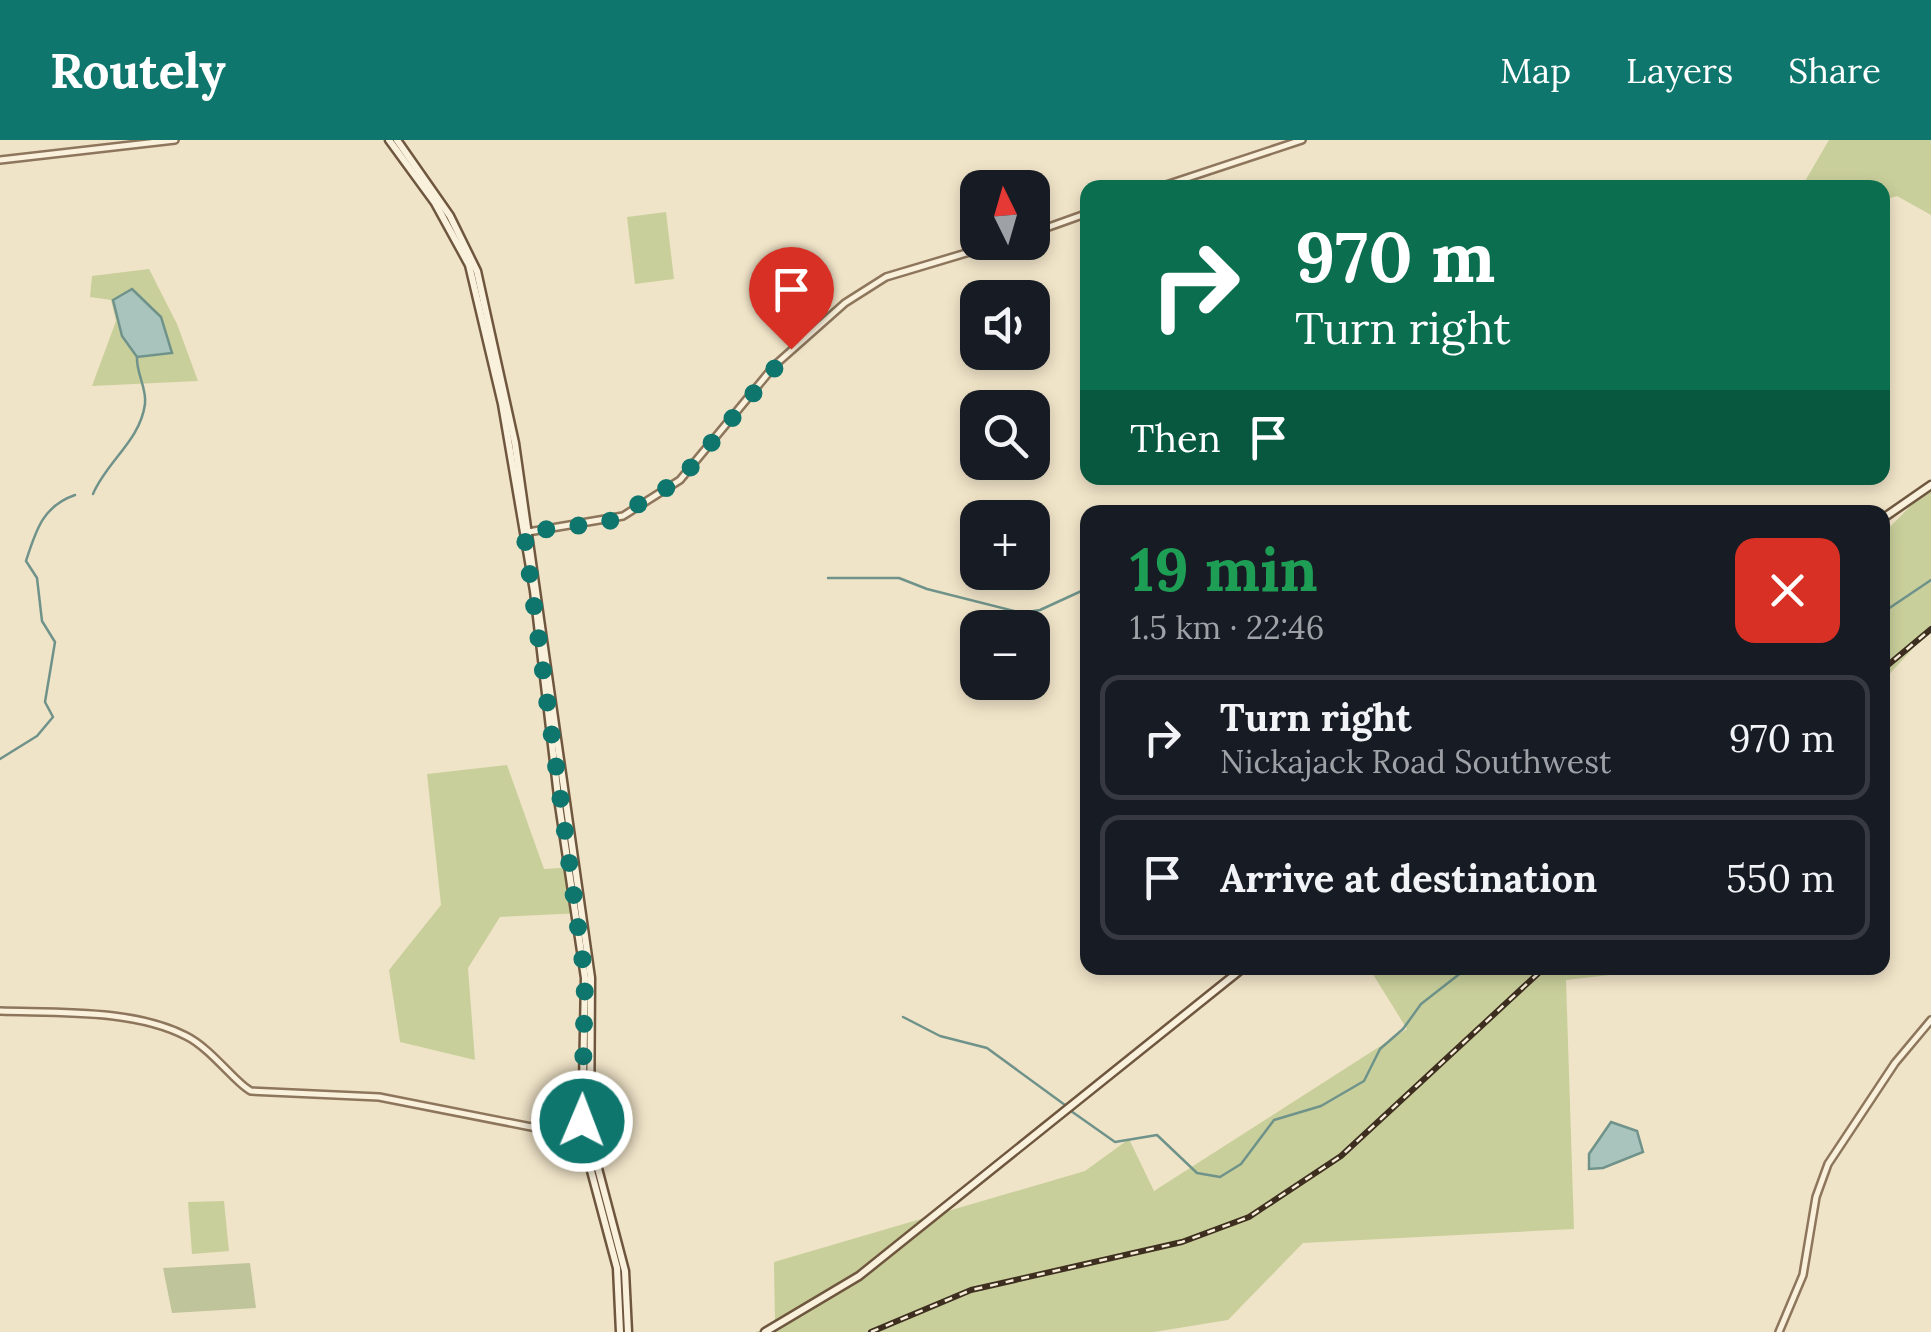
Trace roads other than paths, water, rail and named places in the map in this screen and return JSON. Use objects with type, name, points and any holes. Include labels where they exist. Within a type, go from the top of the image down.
[{"type":"main road","points":[[393,140],[444,216],[475,282],[527,532],[591,978],[590,1138],[625,1271],[628,1332]]},
{"type":"main road","points":[[1890,514],[1931,486]]},
{"type":"main road","points":[[527,532],[585,978],[582,1137],[617,1268],[620,1332]]},
{"type":"main road","points":[[765,1332],[858,1276],[1234,975]]},
{"type":"street","points":[[0,160],[175,140]]},
{"type":"street","points":[[1181,180],[1302,140]]},
{"type":"street","points":[[1050,227],[1080,216]]},
{"type":"street","points":[[527,532],[623,516],[680,480],[775,365],[846,302],[886,277],[960,255]]},
{"type":"street","points":[[0,1011],[71,1014],[172,1029],[217,1056],[251,1091],[286,1096],[380,1097],[582,1137]]},
{"type":"street","points":[[1780,1332],[1803,1275],[1820,1180],[1867,1104],[1931,1020]]},
{"type":"water","points":[[132,289],[161,317],[172,353],[137,357],[122,336],[113,300]]},
{"type":"water","points":[[1611,1122],[1637,1131],[1643,1152],[1603,1168],[1589,1169],[1589,1154]]},
{"type":"waterway","points":[[93,494],[142,417],[145,398],[137,357]]},
{"type":"waterway","points":[[0,759],[37,736],[53,717],[45,702],[55,642],[42,621],[37,578],[26,561],[37,529],[48,513],[75,495]]},
{"type":"waterway","points":[[828,578],[899,578],[1022,613],[1040,610],[1080,592]]},
{"type":"waterway","points":[[1890,608],[1931,580]]},
{"type":"waterway","points":[[1071,1111],[1115,1142],[1157,1135],[1197,1173],[1220,1177],[1241,1164],[1274,1120],[1321,1106],[1364,1081],[1380,1049],[1403,1029],[1421,1004],[1458,975]]},
{"type":"waterway","points":[[903,1017],[940,1036],[987,1048],[1065,1105]]},
{"type":"railway","points":[[1890,663],[1931,629]]},
{"type":"railway","points":[[871,1332],[971,1290],[1182,1242],[1249,1217],[1341,1156],[1536,975]]}]
